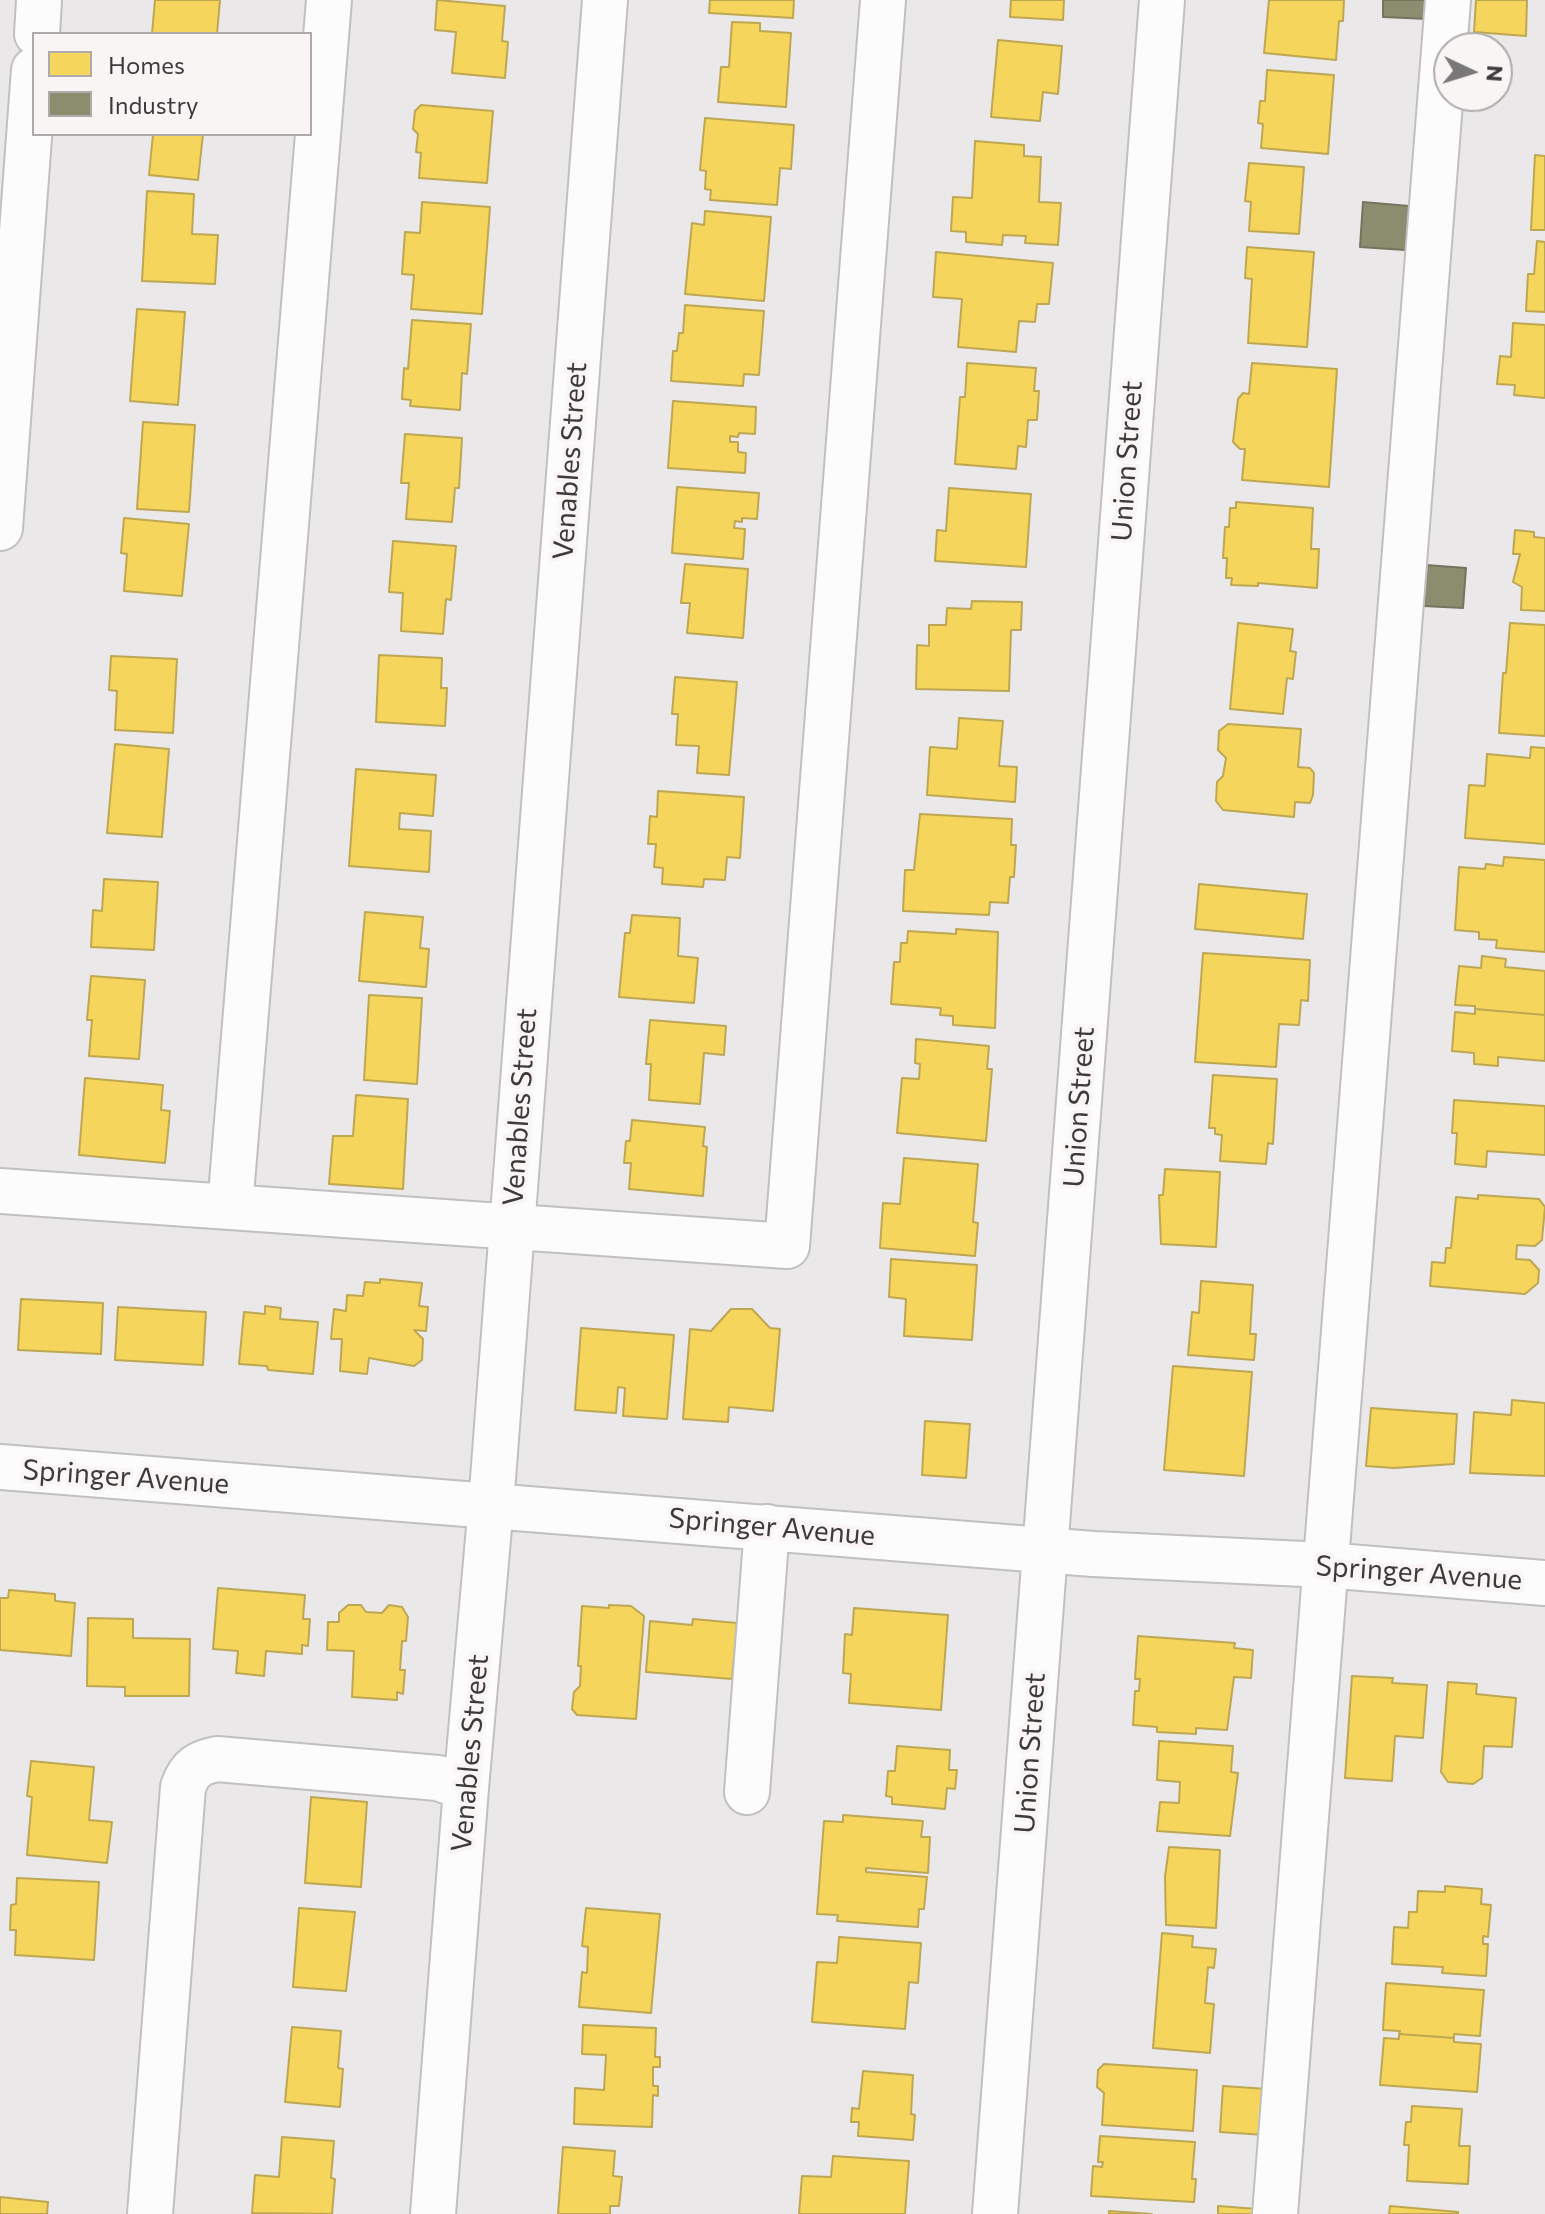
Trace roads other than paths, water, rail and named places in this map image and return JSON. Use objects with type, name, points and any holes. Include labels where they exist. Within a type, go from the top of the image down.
[{"type":"street","points":[[37,32],[39,0]]},
{"type":"street","points":[[230,1207],[329,0]]},
{"type":"street","name":"Venables Street","points":[[433,2214],[491,1505],[605,0]]},
{"type":"street","points":[[0,1191],[787,1246],[883,0]]},
{"type":"street","name":"Union Street","points":[[995,2214],[1162,0]]},
{"type":"street","points":[[1275,2214],[1448,0]]},
{"type":"street","points":[[0,528],[32,97]]},
{"type":"street","name":"Springer Avenue","points":[[0,1467],[1045,1549],[1325,1565],[1545,1583]]},
{"type":"street","points":[[747,1792],[767,1527]]},
{"type":"street","points":[[150,2214],[183,1787],[189,1771],[202,1762],[217,1759],[438,1778],[466,1788]]}]
